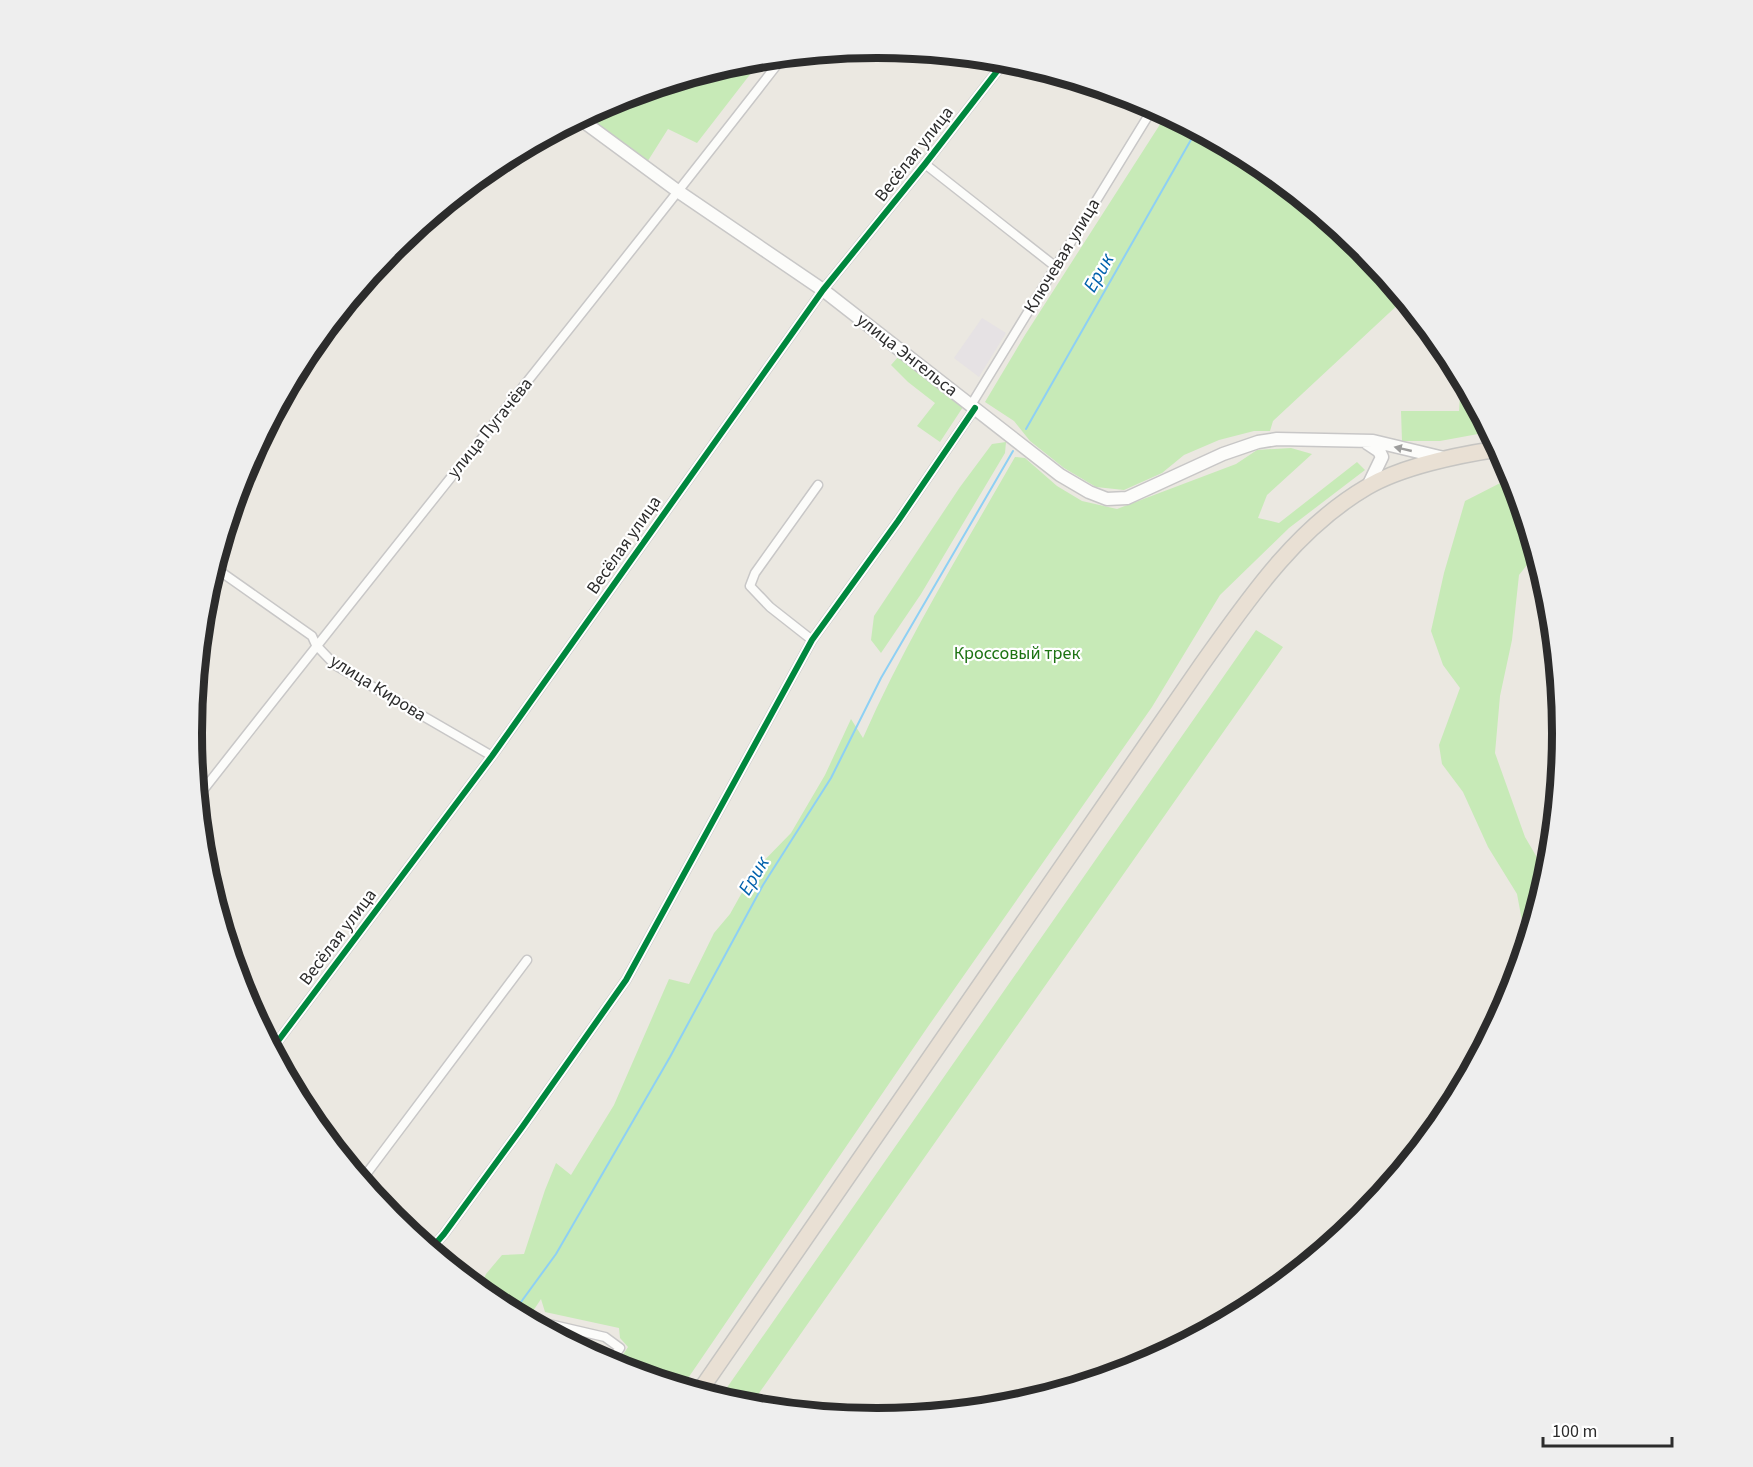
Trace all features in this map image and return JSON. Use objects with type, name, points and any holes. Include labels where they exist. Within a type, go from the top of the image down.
[{"type":"highway","points":[[704,1385],[1193,676],[1253,593],[1284,557],[1310,532],[1337,508],[1368,486],[1445,459],[1489,451]]},
{"type":"street","name":"улица Пугачёва","points":[[204,789],[316,645],[679,192],[776,66]]},
{"type":"street","name":"Весёлая улица","points":[[277,1043],[492,756],[823,290],[998,69]]},
{"type":"street","name":"Ключевая улица","points":[[435,1244],[523,1126],[626,980],[812,640],[898,521],[973,406],[1148,116]]},
{"type":"street","name":"улица Энгельса","points":[[587,124],[679,192],[823,290],[1060,475],[1089,492],[1107,499],[1127,498],[1224,454],[1258,442],[1277,439],[1361,440],[1445,459]]},
{"type":"street","name":"Весёлая улица","points":[[925,164],[1056,267]]},
{"type":"street","points":[[1361,440],[1379,451],[1382,458],[1368,486]]},
{"type":"street","points":[[812,640],[770,607],[750,586],[756,573],[818,485]]},
{"type":"street","name":"улица Кирова","points":[[222,572],[312,636],[316,645],[335,665],[492,756]]},
{"type":"street","points":[[366,1175],[527,960]]},
{"type":"street","points":[[551,1324],[604,1337],[620,1348],[614,1355]]},
{"type":"shaded area","points":[[982,318],[1006,333],[979,377],[954,358]]},
{"type":"green space","points":[[754,70],[697,143],[668,129],[644,167],[587,124],[660,94]]},
{"type":"green space","points":[[1162,122],[1252,172],[1287,198],[1354,256],[1398,305],[1273,421],[1270,431],[1254,431],[1219,440],[1184,455],[1162,473],[1124,490],[1096,487],[1064,468],[1030,441],[1014,421],[985,402],[1025,335]]},
{"type":"green space","points":[[899,356],[963,407],[940,442],[917,426],[935,403],[891,365]]},
{"type":"green space","points":[[1460,394],[1481,433],[1440,441],[1402,441],[1401,411],[1459,411]]},
{"type":"green space","points":[[1006,442],[1005,453],[921,594],[881,653],[871,640],[874,616],[960,487],[992,444]]},
{"type":"green space","name":"Кроссовый трек","points":[[1291,448],[1312,454],[1267,495],[1258,518],[1279,523],[1357,462],[1365,470],[1289,528],[1220,595],[1152,707],[927,1028],[686,1381],[621,1358],[628,1347],[620,1338],[619,1328],[545,1312],[541,1299],[531,1313],[483,1281],[502,1255],[524,1254],[556,1163],[571,1175],[614,1105],[669,979],[689,984],[714,933],[730,914],[754,871],[791,833],[825,775],[851,719],[863,738],[897,666],[1015,457],[1025,458],[1057,486],[1082,501],[1117,509],[1236,464],[1257,450]]},
{"type":"green space","points":[[1503,482],[1516,517],[1529,563],[1519,575],[1512,640],[1500,696],[1495,753],[1525,837],[1540,862],[1523,926],[1517,894],[1488,847],[1463,792],[1442,764],[1439,745],[1460,688],[1443,665],[1431,631],[1444,573],[1465,501]]},
{"type":"green space","points":[[1256,630],[1283,647],[756,1398],[725,1391]]},
{"type":"waterway","name":"Ерик","points":[[1026,429],[1192,137]]},
{"type":"waterway","name":"Ерик","points":[[518,1306],[556,1254],[670,1057],[763,885],[831,778],[881,678],[1013,451]]},
{"type":"cycle path","points":[[277,1043],[492,756],[823,290],[998,69]]},
{"type":"cycle path","points":[[435,1244],[523,1126],[626,980],[812,640],[898,521],[975,408]]}]
